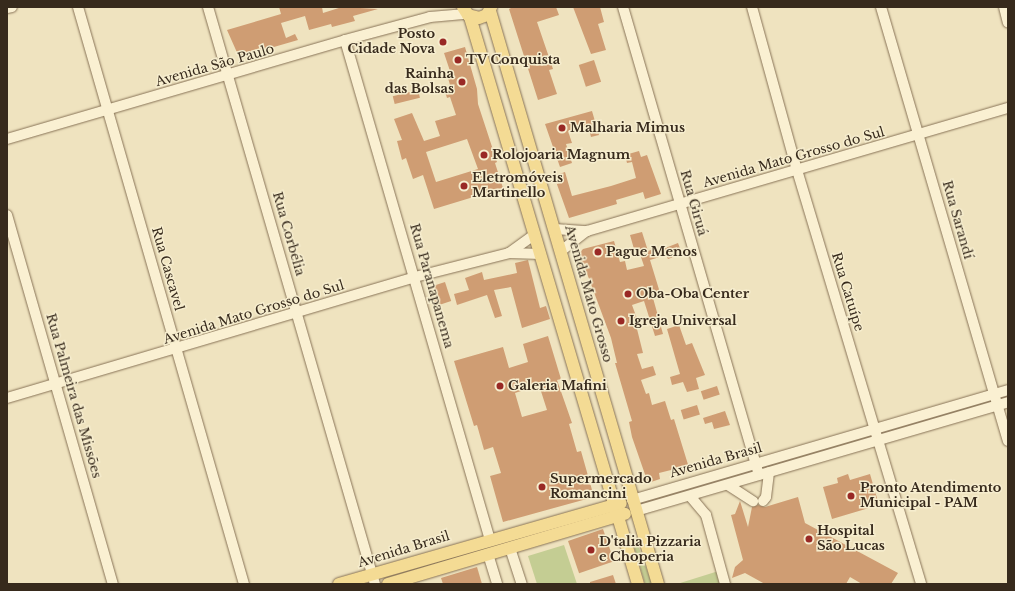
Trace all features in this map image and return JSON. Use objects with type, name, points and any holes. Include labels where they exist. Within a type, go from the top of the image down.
[{"type":"main road","points":[[466,12],[479,18],[491,8]]},
{"type":"main road","name":"Avenida Mato Grosso","points":[[491,8],[634,506],[658,584]]},
{"type":"main road","points":[[466,12],[535,234],[638,584]]},
{"type":"main road","name":"Avenida Brasil","points":[[339,584],[374,579],[490,540],[634,506]]},
{"type":"main road","name":"Avenida Brasil","points":[[388,584],[510,548],[617,510]]},
{"type":"street","points":[[7,8],[12,7]]},
{"type":"street","name":"Rua Cascavel","points":[[78,7],[244,584]]},
{"type":"street","name":"Rua Corbélia","points":[[208,7],[374,579]]},
{"type":"street","name":"Avenida São Paulo","points":[[430,17],[451,7]]},
{"type":"street","name":"Rua Giruá","points":[[623,7],[759,475]]},
{"type":"street","name":"Rua Catuípe","points":[[752,7],[797,170],[921,584]]},
{"type":"street","name":"Rua Sarandí","points":[[881,7],[1008,441]]},
{"type":"street","points":[[1004,7],[1008,23]]},
{"type":"street","name":"Avenida São Paulo","points":[[7,139],[228,76],[345,40],[430,17],[466,12]]},
{"type":"street","name":"Rua Paranapanema","points":[[345,40],[415,277],[490,540]]},
{"type":"street","name":"Avenida Mato Grosso do Sul","points":[[587,231],[681,205],[1008,108]]},
{"type":"street","name":"Rua Palmeira das Missões","points":[[7,215],[113,584]]},
{"type":"street","points":[[555,229],[587,231]]},
{"type":"street","points":[[561,251],[587,231]]},
{"type":"street","points":[[509,254],[535,234]]},
{"type":"street","points":[[509,254],[541,254]]},
{"type":"street","name":"Avenida Mato Grosso do Sul","points":[[7,398],[297,314],[415,277],[509,254]]},
{"type":"street","name":"Avenida Brasil","points":[[634,506],[756,464],[1008,390]]},
{"type":"street","name":"Avenida Brasil","points":[[634,506],[690,496],[1008,402]]},
{"type":"street","points":[[728,485],[758,501],[766,497],[769,472]]},
{"type":"street","points":[[690,496],[706,515],[725,584]]},
{"type":"street","points":[[510,548],[522,584]]},
{"type":"street","points":[[488,554],[497,584]]},
{"type":"green space","points":[[634,534],[652,584],[645,584],[631,536]]},
{"type":"green space","points":[[564,545],[577,584],[537,584],[528,556]]},
{"type":"green space","points":[[725,569],[729,584],[677,584]]},
{"type":"building","points":[[279,7],[322,7],[323,13],[342,7],[378,9],[353,16],[355,21],[332,27],[331,24],[309,30],[305,16],[281,23],[286,38],[295,34],[298,40],[239,57],[227,30],[281,14]]},
{"type":"building","points":[[513,7],[556,7],[559,15],[537,22],[553,69],[549,70],[557,94],[538,100],[509,9]]},
{"type":"building","points":[[573,7],[600,7],[604,22],[598,24],[606,50],[591,54]]},
{"type":"building","points":[[465,47],[477,89],[478,104],[497,162],[495,163],[503,188],[434,209],[423,175],[413,179],[406,158],[402,160],[397,141],[402,140],[394,119],[412,113],[424,141],[440,136],[435,121],[456,115],[450,97],[447,98],[444,88],[450,85],[448,78],[452,77],[444,53]],"holes":[[[467,139],[478,169],[436,182],[426,152]]]},
{"type":"building","points":[[594,60],[601,82],[586,87],[579,65]]},
{"type":"building","points":[[418,90],[420,98],[395,104],[393,96]]},
{"type":"building","name":"Malharia Mimus","points":[[592,111],[599,135],[591,137],[588,125],[568,131],[572,143],[566,144],[572,163],[560,167],[545,124]]},
{"type":"building","points":[[639,151],[641,157],[647,155],[661,194],[645,199],[643,192],[616,200],[617,204],[569,218],[554,176],[565,172],[572,196],[611,186],[636,178],[632,162],[627,163],[625,155]]},
{"type":"building","points":[[642,232],[648,251],[654,249],[655,252],[678,243],[682,254],[668,259],[666,255],[650,260],[661,296],[653,298],[663,334],[655,336],[644,301],[632,305],[639,324],[636,325],[643,353],[637,354],[642,369],[653,366],[656,375],[641,380],[646,394],[649,393],[652,405],[665,401],[671,420],[674,419],[690,471],[677,474],[675,469],[659,473],[660,479],[648,483],[632,437],[629,422],[632,421],[615,363],[617,363],[611,338],[585,268],[580,269],[577,256],[583,249],[614,241],[620,262],[625,261],[627,270],[644,266],[638,248],[634,249],[630,235]]},
{"type":"building","points":[[528,260],[540,308],[546,306],[550,319],[522,328],[511,287],[494,290],[502,316],[495,318],[487,295],[457,305],[454,294],[469,290],[465,278],[482,272],[484,280],[517,273],[515,263]]},
{"type":"building","points":[[445,282],[451,301],[436,306],[430,287]]},
{"type":"building","points":[[679,325],[686,345],[692,343],[705,375],[696,378],[699,389],[687,392],[683,382],[672,385],[670,377],[680,374],[667,329]]},
{"type":"building","points":[[548,336],[561,379],[557,380],[572,423],[569,424],[577,452],[581,451],[594,497],[503,522],[490,476],[501,473],[493,447],[484,450],[477,425],[474,426],[454,361],[503,347],[509,368],[528,362],[523,344]],"holes":[[[539,385],[547,410],[522,417],[515,393]]]},
{"type":"building","points":[[717,386],[720,395],[704,400],[701,391]]},
{"type":"building","points":[[697,405],[700,415],[684,420],[681,410]]},
{"type":"building","points":[[725,411],[730,425],[714,429],[712,422],[705,424],[703,418]]},
{"type":"building","name":"Pronto Atendimento Municipal - PAM","points":[[848,474],[850,480],[870,474],[879,505],[832,519],[823,487],[838,483],[837,478]]},
{"type":"building","name":"Hospital São Lucas","points":[[798,497],[805,523],[898,573],[891,584],[862,584],[850,577],[846,584],[765,584],[745,573],[732,578],[735,567],[743,560],[731,515],[735,514],[740,501],[748,527],[752,507],[758,505],[765,507]]},
{"type":"building","name":"D'talia Pizzaria e Choperia","points":[[603,529],[614,561],[579,573],[568,541]]},
{"type":"building","points":[[477,567],[482,584],[443,584],[441,578]]},
{"type":"building","points":[[613,575],[616,584],[590,584],[590,582]]},
{"type":"place","name":"Posto Cidade Nova","points":[[443,42]]},
{"type":"place","name":"TV Conquista","points":[[458,60]]},
{"type":"place","name":"Rainha das Bolsas","points":[[462,82]]},
{"type":"place","name":"Malharia Mimus","points":[[562,128]]},
{"type":"place","name":"Rolojoaria Magnum","points":[[484,155]]},
{"type":"place","name":"Eletromóveis Martinello","points":[[464,186]]},
{"type":"place","name":"Pague Menos","points":[[598,252]]},
{"type":"place","name":"Oba-Oba Center","points":[[628,294]]},
{"type":"place","name":"Igreja Universal","points":[[621,321]]},
{"type":"place","name":"Galeria Mafini","points":[[500,386]]},
{"type":"place","name":"Supermercado Romancini","points":[[542,487]]},
{"type":"place","name":"Pronto Atendimento Municipal - PAM","points":[[851,496]]},
{"type":"place","name":"Hospital São Lucas","points":[[809,539]]},
{"type":"place","name":"D'talia Pizzaria e Choperia","points":[[591,550]]}]
